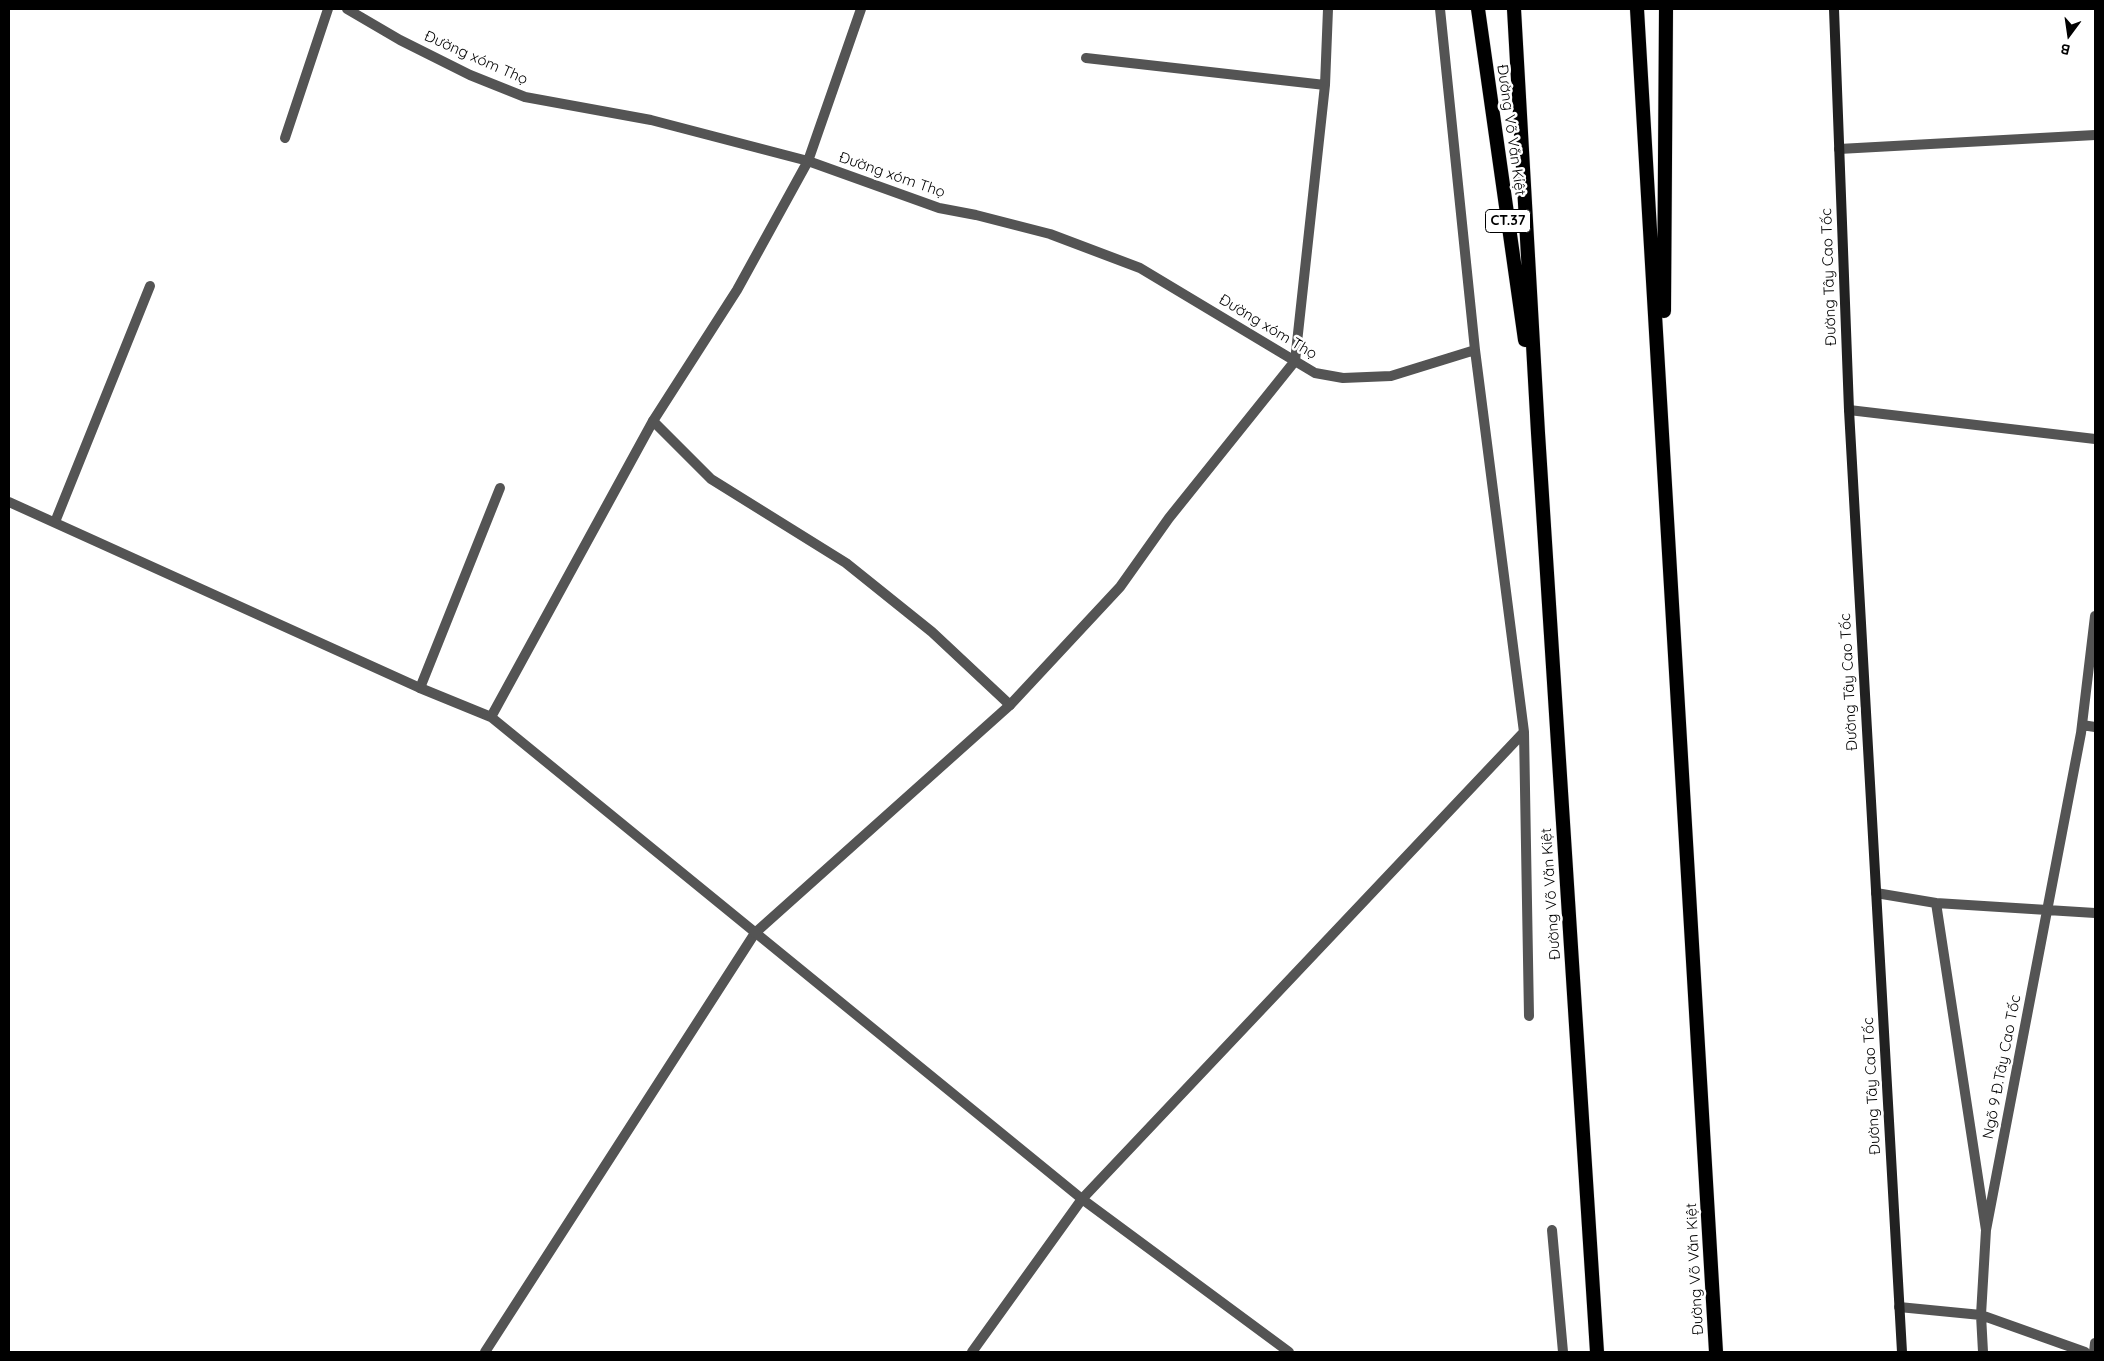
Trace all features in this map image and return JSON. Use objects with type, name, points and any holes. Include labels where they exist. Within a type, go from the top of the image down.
[{"type":"highway","name":"Đường Võ Văn Kiệt","points":[[1478,9],[1538,433]]},
{"type":"highway","name":"Đường Võ Văn Kiệt","points":[[1514,9],[1538,433],[1597,1352]]},
{"type":"highway","name":"Đường Võ Văn Kiệt","points":[[1637,9],[1716,1352]]},
{"type":"highway","name":"Đường Võ Văn Kiệt","points":[[1663,434],[1666,9]]},
{"type":"main road","name":"Đường Tây Cao Tốc","points":[[1834,9],[1849,410],[1902,1352]]},
{"type":"street","points":[[285,138],[328,9]]},
{"type":"street","name":"Đường xóm Thọ","points":[[346,9],[400,40],[470,75],[525,97],[651,120],[808,161],[939,208],[976,215],[1050,234],[1140,268],[1315,373],[1343,378],[1392,376],[1475,350]]},
{"type":"street","points":[[491,717],[653,421],[737,290],[808,161],[862,9]]},
{"type":"street","points":[[485,1352],[755,932],[1010,705],[1120,587],[1169,518],[1295,360],[1325,85],[1328,9]]},
{"type":"street","points":[[1440,9],[1475,350],[1524,732],[1529,1016]]},
{"type":"street","points":[[1086,58],[1325,85]]},
{"type":"street","points":[[1839,149],[2095,134]]},
{"type":"street","points":[[55,522],[150,286]]},
{"type":"street","points":[[1849,410],[2095,439]]},
{"type":"street","points":[[653,421],[711,479],[846,563],[932,632],[1010,705]]},
{"type":"street","points":[[420,688],[500,488]]},
{"type":"street","points":[[9,502],[420,688],[491,717],[1082,1199],[1289,1352]]},
{"type":"street","name":"Ngõ 9 Đ.Tây Cao Tốc","points":[[1986,1230],[2049,909],[2082,726],[2095,616]]},
{"type":"street","points":[[2082,726],[2095,727]]},
{"type":"street","points":[[972,1352],[1082,1199],[1524,732]]},
{"type":"street","points":[[1876,893],[1936,903],[2095,913]]},
{"type":"street","points":[[1936,903],[1986,1230],[1981,1315],[1983,1352]]},
{"type":"street","points":[[1552,1230],[1563,1352]]},
{"type":"street","points":[[1899,1307],[1981,1315],[2085,1352]]},
{"type":"street","points":[[2094,1352],[2095,1343]]}]
